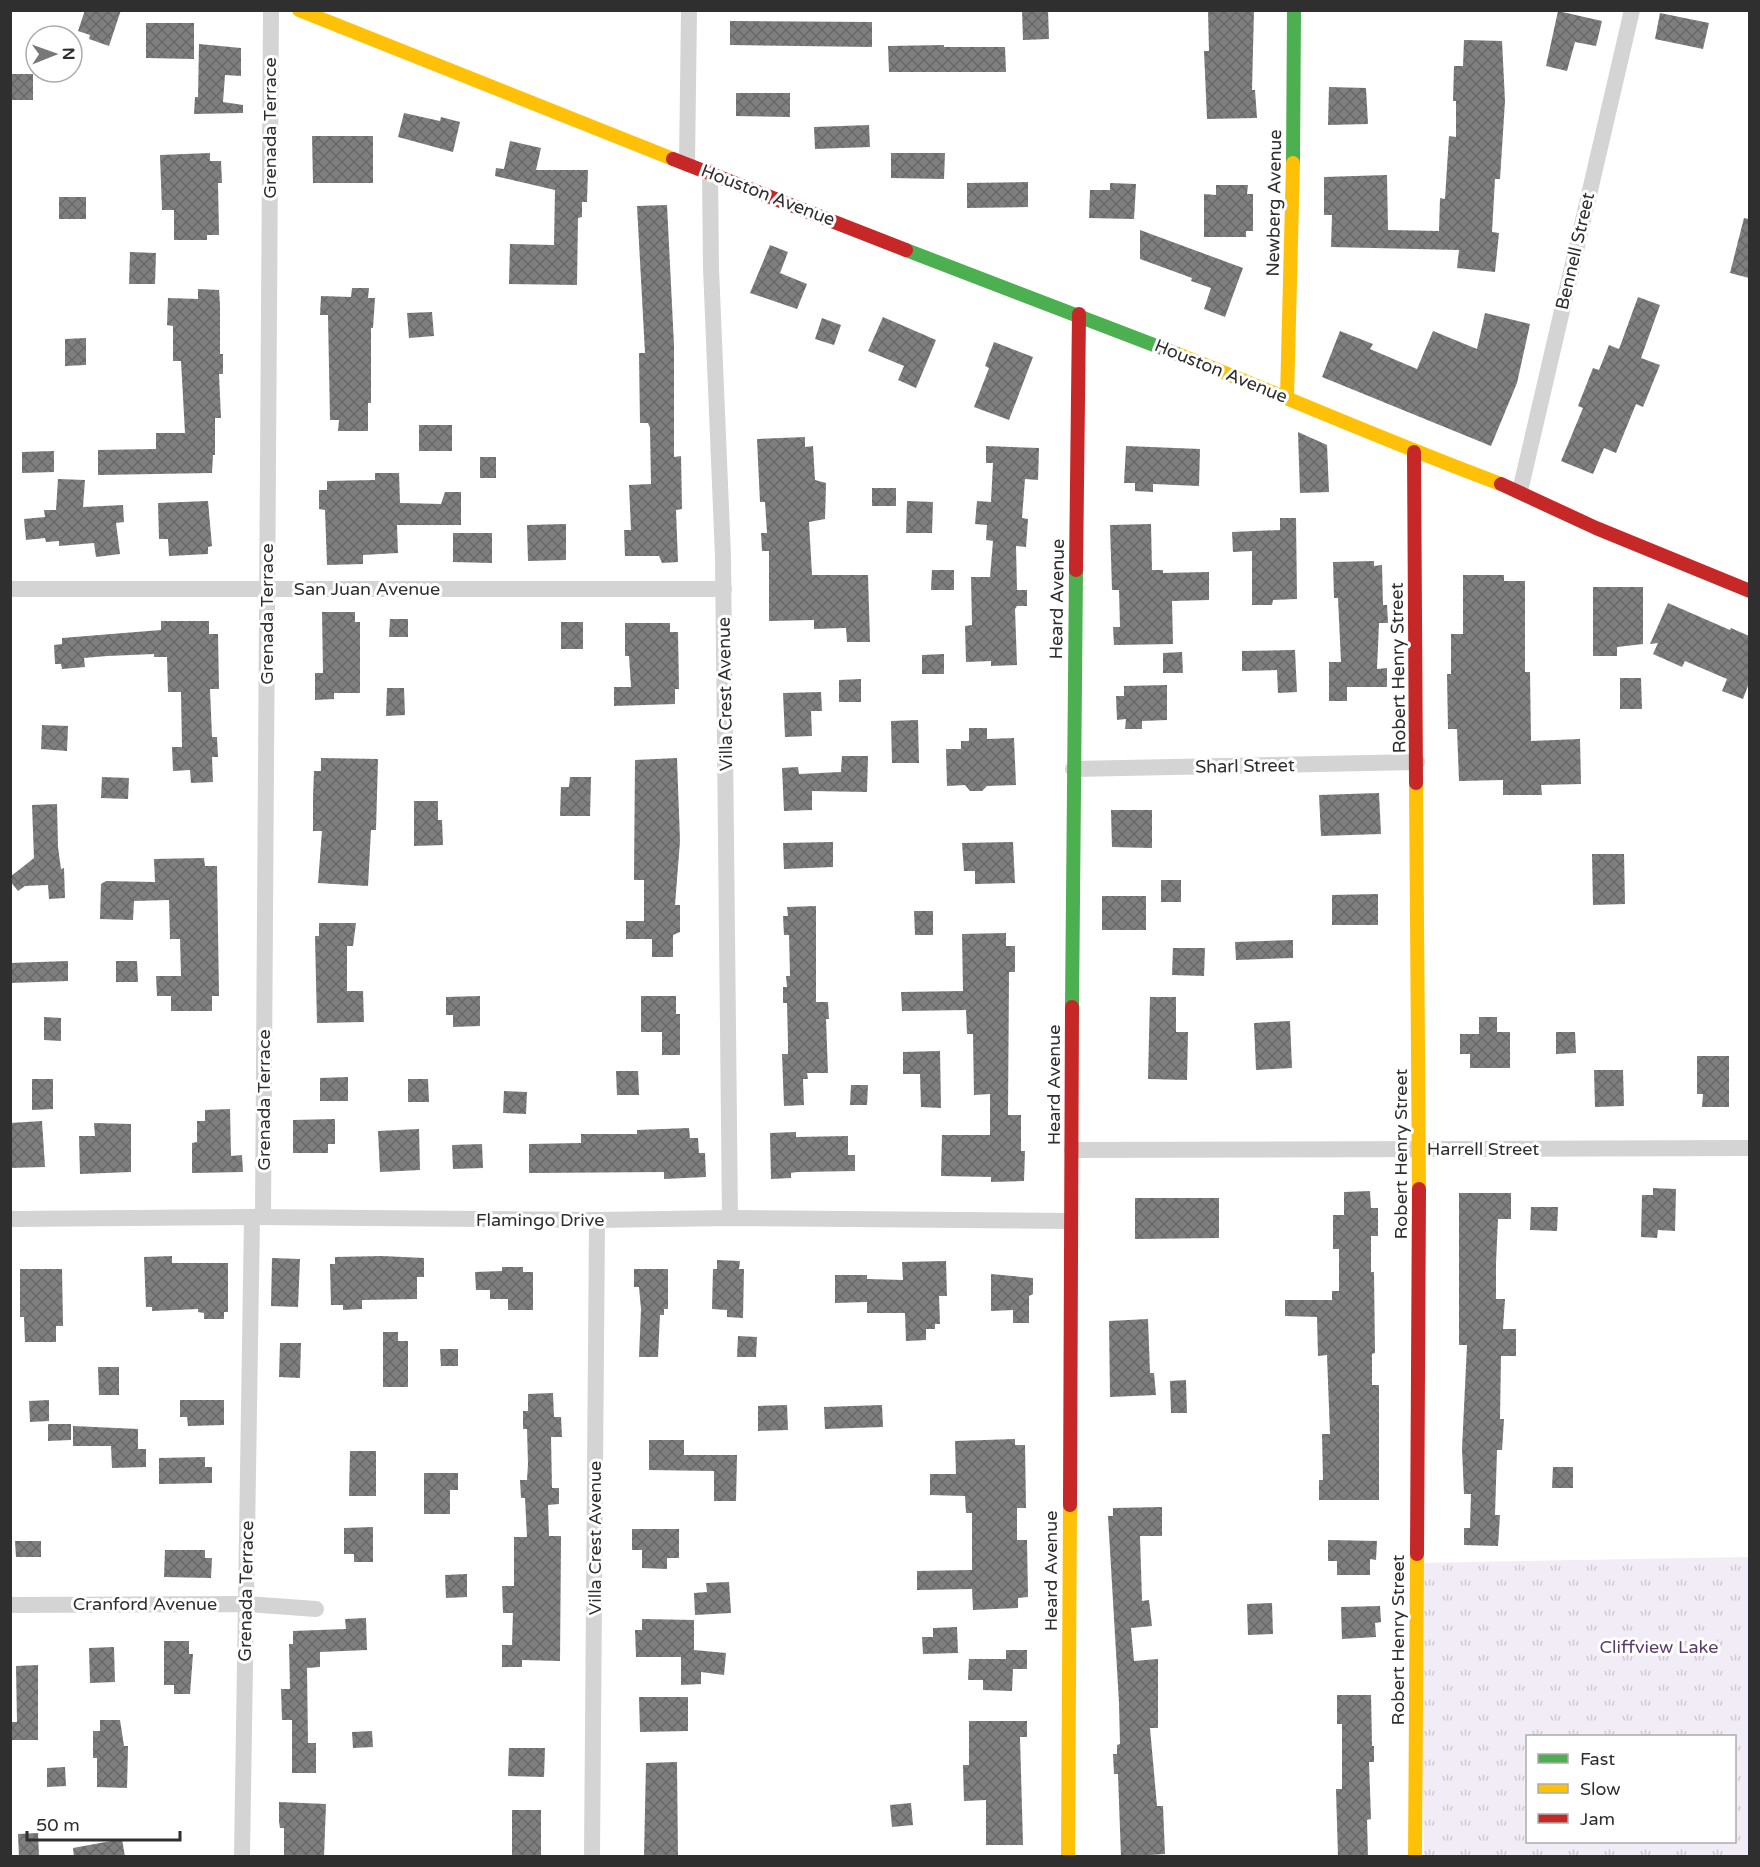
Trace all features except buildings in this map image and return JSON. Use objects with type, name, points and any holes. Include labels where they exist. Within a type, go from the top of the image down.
[{"type":"street","name":"Grenada Terrace","points":[[242,1857],[246,1604],[258,1217],[271,10]]},
{"type":"street","name":"Houston Avenue","points":[[299,10],[532,105],[1079,314],[1287,397],[1414,452],[1520,491],[1596,528],[1749,591]]},
{"type":"street","name":"Houston Avenue","points":[[687,164],[689,10]]},
{"type":"street","name":"Newberg Avenue","points":[[1287,397],[1293,226],[1294,10]]},
{"type":"street","name":"Bennell Street","points":[[1520,491],[1632,10]]},
{"type":"street","name":"Villa Crest Avenue","points":[[710,172],[711,268],[724,589],[730,1218]]},
{"type":"street","name":"Heard Avenue","points":[[1068,1857],[1072,769],[1079,314]]},
{"type":"street","name":"Robert Henry Street","points":[[1414,452],[1419,1150],[1415,1857]]},
{"type":"street","name":"San Juan Avenue","points":[[10,590],[724,589]]},
{"type":"street","name":"Sharl Street","points":[[1072,769],[1417,762]]},
{"type":"street","name":"Harrell Street","points":[[1072,1150],[1749,1148]]},
{"type":"street","name":"Flamingo Drive","points":[[10,1219],[258,1217],[1070,1221]]},
{"type":"street","name":"Villa Crest Avenue","points":[[592,1857],[597,1220]]},
{"type":"street","name":"Cranford Avenue","points":[[10,1605],[246,1604],[316,1610]]},
{"type":"green space","name":"Cliffview Lake","points":[[1749,1557],[1749,1856],[1424,1856],[1419,1563]]},
{"type":"traffic: fast","points":[[1293,163],[1294,10]]},
{"type":"traffic: fast","points":[[906,250],[1180,355]]},
{"type":"traffic: fast","points":[[1072,1007],[1076,570]]},
{"type":"traffic: slow","points":[[299,10],[673,159]]},
{"type":"traffic: slow","points":[[1287,397],[1293,163]]},
{"type":"traffic: slow","points":[[1180,355],[1501,484]]},
{"type":"traffic: slow","points":[[1416,783],[1419,1189]]},
{"type":"traffic: slow","points":[[1068,1856],[1070,1505]]},
{"type":"traffic: slow","points":[[1415,1856],[1417,1554]]},
{"type":"traffic: jam","points":[[673,159],[906,250]]},
{"type":"traffic: jam","points":[[1076,570],[1079,314]]},
{"type":"traffic: jam","points":[[1414,452],[1416,783]]},
{"type":"traffic: jam","points":[[1501,484],[1596,528],[1750,591]]},
{"type":"traffic: jam","points":[[1070,1505],[1072,1007]]},
{"type":"traffic: jam","points":[[1417,1554],[1419,1189]]}]
